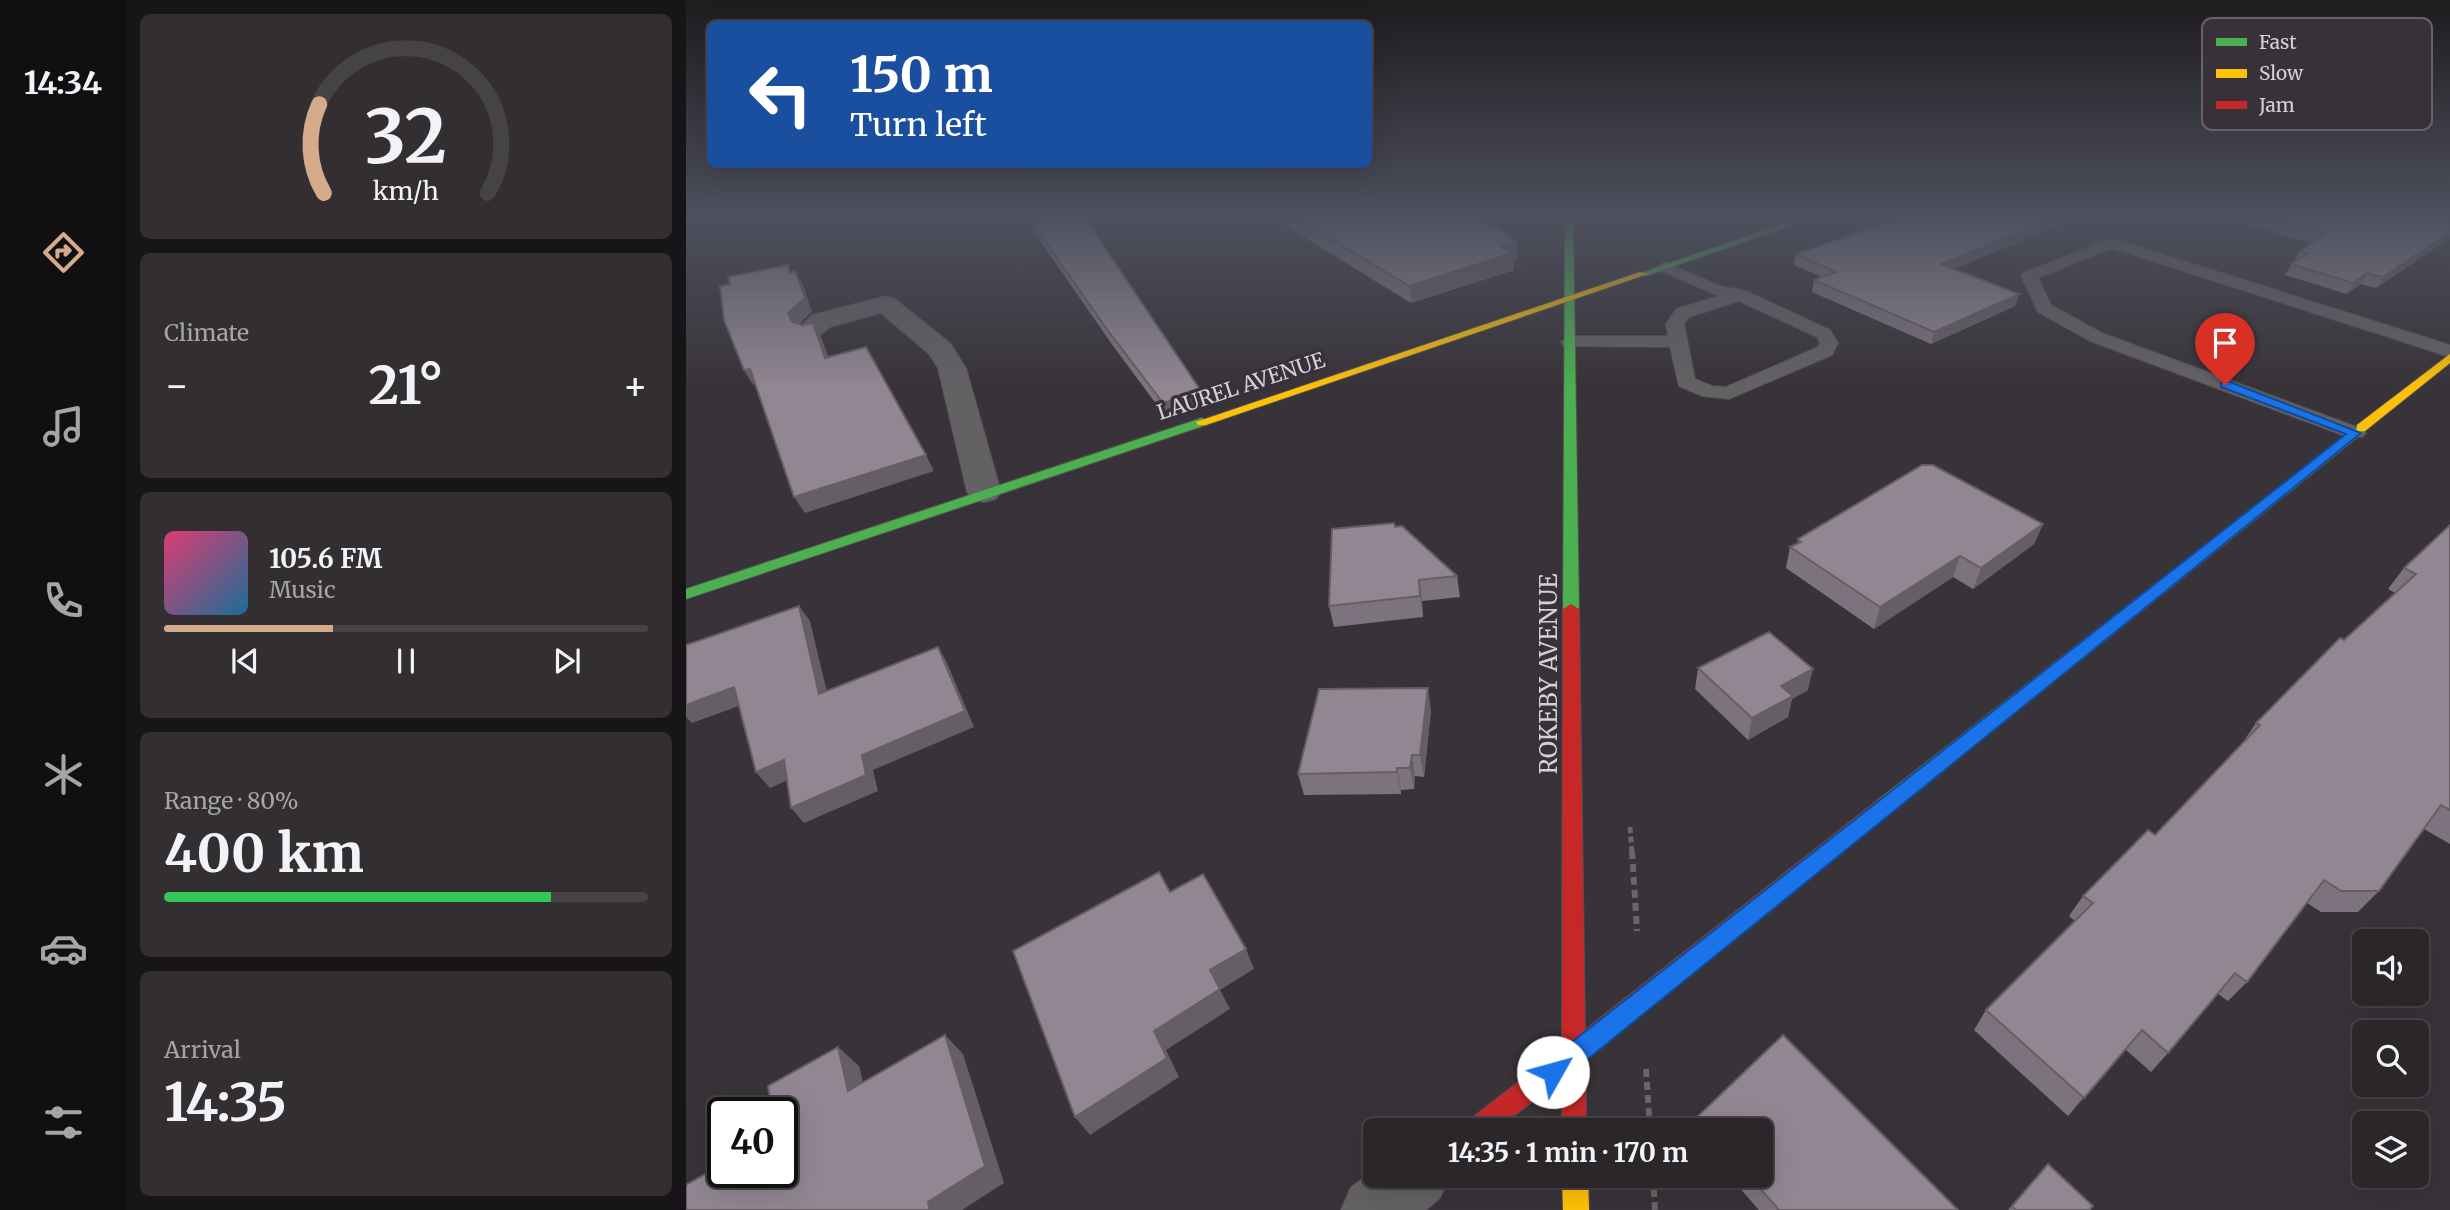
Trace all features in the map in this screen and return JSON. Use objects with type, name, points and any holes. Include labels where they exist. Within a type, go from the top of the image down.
[{"type":"street","name":"ROKEBY AVENUE","points":[[1570,274],[1574,1118]]},
{"type":"street","name":"LAUREL AVENUE","points":[[686,594],[984,492],[1644,274]]},
{"type":"street","points":[[811,329],[821,321],[886,304],[940,349],[952,368],[984,492]]},
{"type":"street","points":[[1493,1118],[2450,357]]},
{"type":"street","points":[[1374,1210],[1402,1188]]},
{"type":"street","points":[[1575,1188],[1576,1210]]},
{"type":"lane","points":[[1681,274],[1715,290],[1740,295],[1824,334],[1829,343],[1825,351],[1728,393],[1709,392],[1686,382],[1675,324],[1682,313],[1740,295]]},
{"type":"lane","points":[[2033,274],[2029,276],[2044,308],[2096,337],[2355,433]]},
{"type":"lane","points":[[2210,274],[2450,351]]},
{"type":"lane","points":[[1570,342],[1678,341]]},
{"type":"path","points":[[1654,1188],[1655,1210]]},
{"type":"building","points":[[796,274],[805,298],[788,313],[792,322],[802,325],[813,323],[825,358],[866,347],[926,455],[794,497],[750,369],[744,370],[724,320],[720,286],[730,284],[728,277]]},
{"type":"building","points":[[1068,274],[1123,274],[1201,391],[1163,403]]},
{"type":"building","points":[[1390,274],[1445,274],[1409,286]]},
{"type":"building","points":[[1829,274],[1968,274],[2019,294],[1934,332],[1814,280]]},
{"type":"building","points":[[2325,274],[2365,274],[2353,283]]},
{"type":"building","points":[[1922,465],[1933,465],[2043,524],[1981,568],[1960,556],[1880,607],[1790,547],[1801,542],[1798,539]]},
{"type":"building","points":[[1394,523],[1395,527],[1402,526],[1457,576],[1419,580],[1420,596],[1329,606],[1332,529]]},
{"type":"building","points":[[2450,525],[2450,810],[2441,805],[2379,891],[2341,891],[2324,880],[2247,982],[2235,973],[2168,1053],[2142,1030],[2084,1098],[1986,1010],[2093,903],[2083,896],[2148,830],[2155,835],[2260,725],[2256,723],[2340,638],[2344,640],[2416,574],[2404,568]]},
{"type":"building","points":[[799,606],[819,694],[938,647],[965,711],[862,755],[866,775],[791,808],[784,760],[756,772],[734,687],[686,705],[686,645]]},
{"type":"building","points":[[1769,632],[1813,669],[1781,686],[1793,696],[1752,718],[1698,668]]},
{"type":"building","points":[[1428,688],[1420,755],[1412,755],[1410,768],[1397,768],[1397,772],[1298,774],[1319,689]]},
{"type":"building","points":[[1159,872],[1170,892],[1203,874],[1246,949],[1210,970],[1220,989],[1154,1031],[1167,1058],[1075,1117],[1013,951]]},
{"type":"building","points":[[945,1035],[985,1166],[928,1202],[930,1210],[686,1210],[686,1185],[707,1173],[707,1188],[798,1188],[798,1097],[770,1097],[768,1086],[838,1047],[848,1091]]},
{"type":"building","points":[[1783,1035],[1958,1210],[1779,1210],[1760,1188],[1773,1188],[1773,1118],[1697,1117]]},
{"type":"building","points":[[2048,1164],[2093,1206],[2089,1210],[2016,1210],[2012,1206]]},
{"type":"traffic: fast","points":[[1569,274],[1571,609]]},
{"type":"traffic: fast","points":[[686,594],[1202,422]]},
{"type":"traffic: fast","points":[[1885,806],[2361,428]]},
{"type":"traffic: slow","points":[[1202,422],[1642,274]]},
{"type":"traffic: slow","points":[[2361,428],[2450,357]]},
{"type":"traffic: slow","points":[[1575,1188],[1576,1210]]},
{"type":"traffic: jam","points":[[1571,609],[1574,1118]]},
{"type":"traffic: jam","points":[[1492,1118],[1885,806]]},
{"type":"route","points":[[1553,1072],[2355,433],[2225,385]]}]
